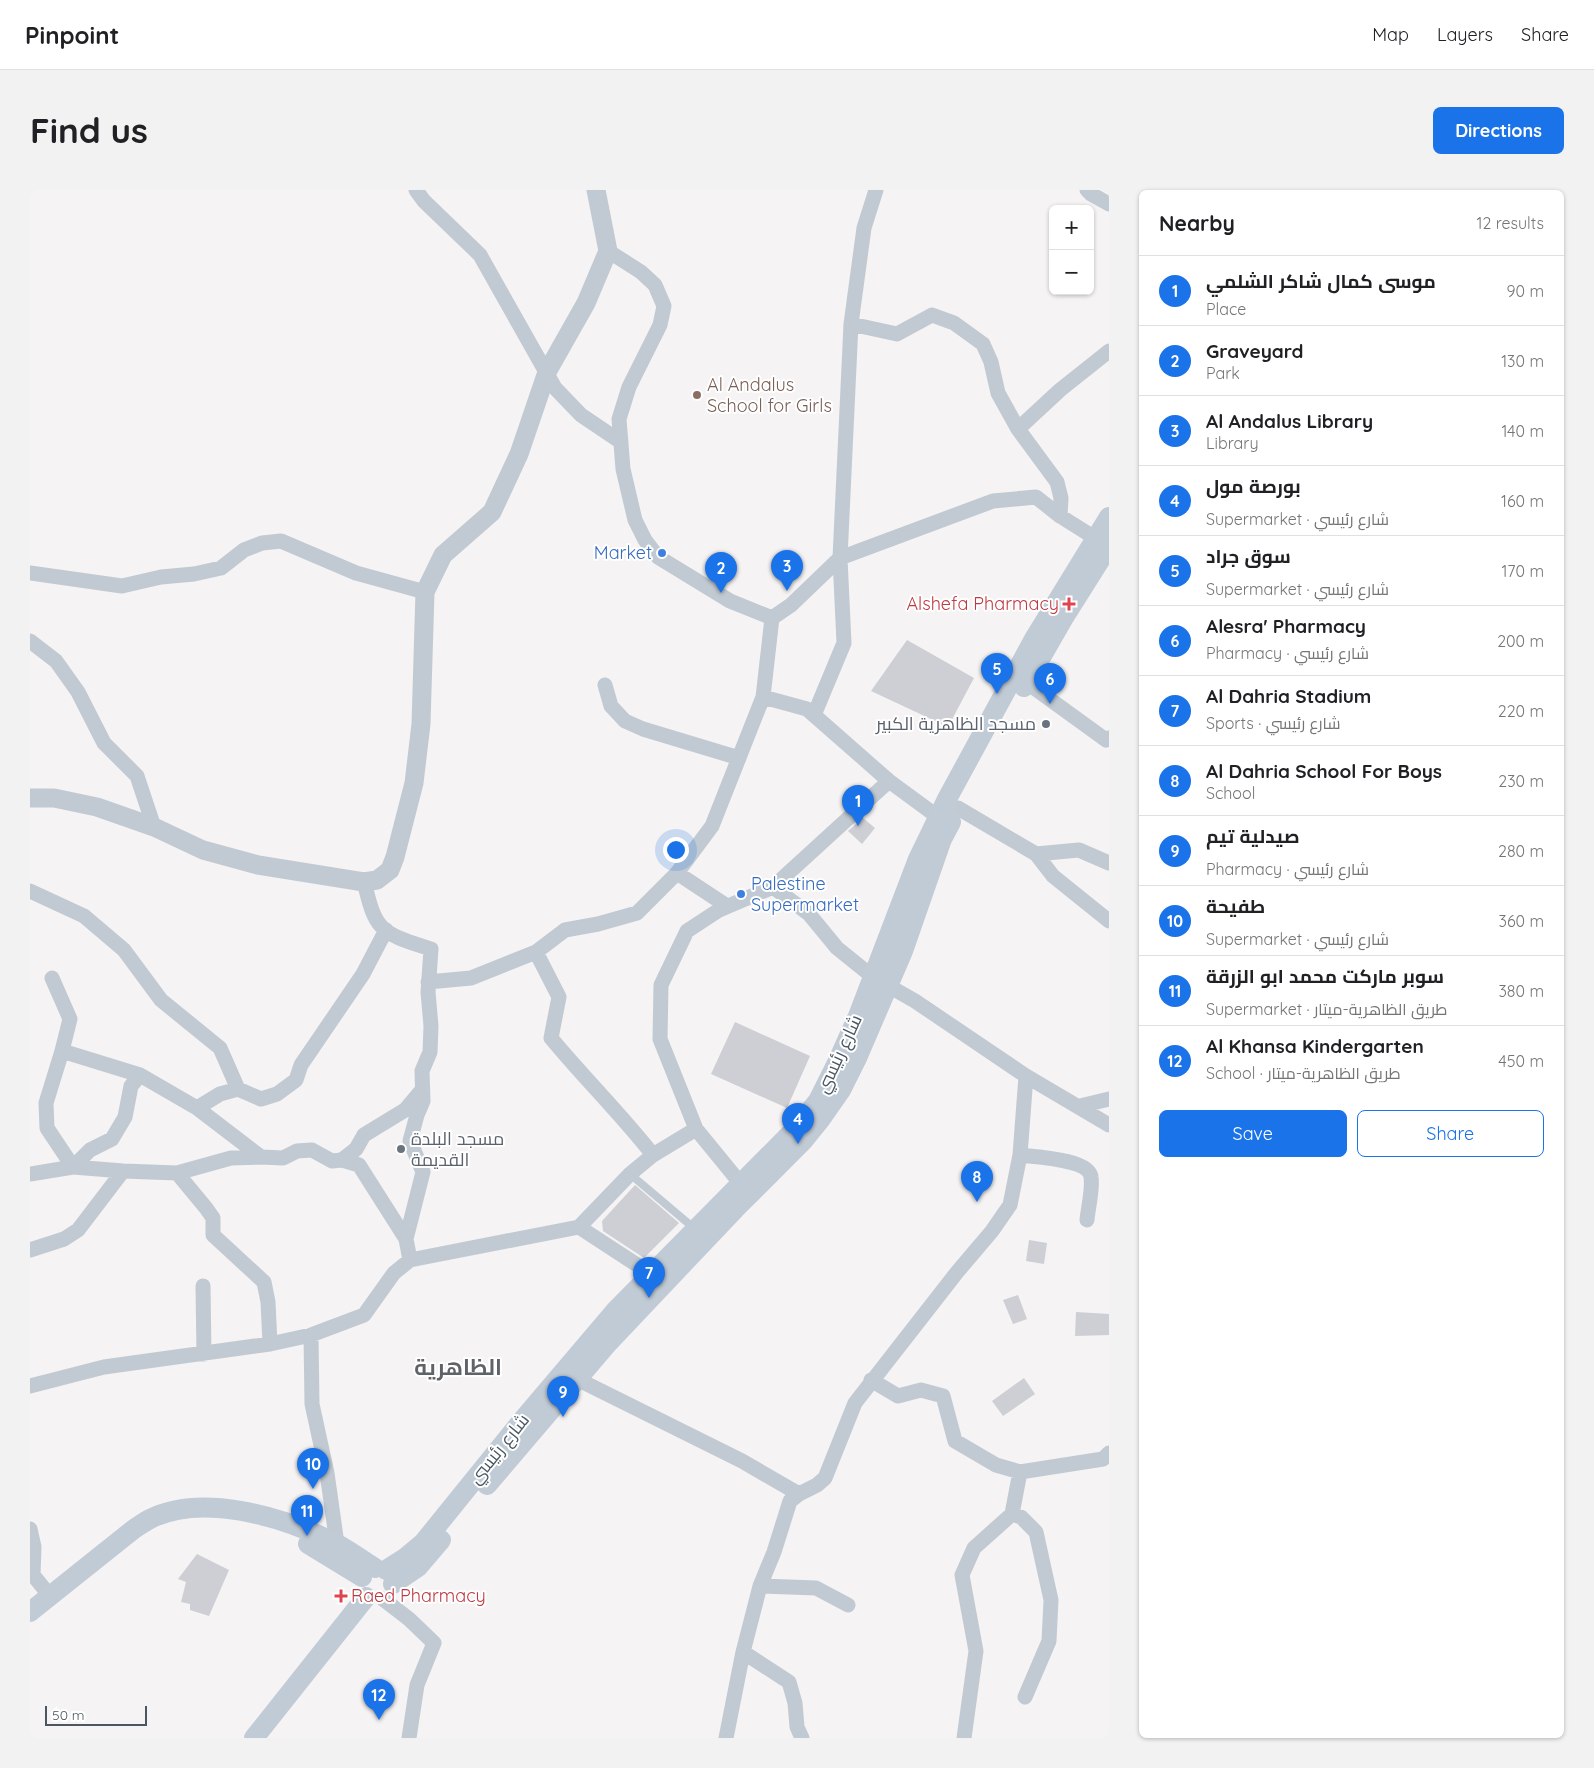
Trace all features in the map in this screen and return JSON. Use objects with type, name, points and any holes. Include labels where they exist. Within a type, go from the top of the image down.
[{"type":"main road","name":"شارع رئيسي","points":[[880,982],[903,950],[942,839],[988,750],[1105,544],[1109,517]]},
{"type":"main road","name":"شارع رئيسي","points":[[254,1738],[378,1583],[418,1568],[574,1371],[616,1310],[696,1229],[803,1141],[820,1120],[841,1090],[857,1058],[918,859],[938,817],[1034,639],[1105,544]]},
{"type":"main road","name":"شارع رئيسي","points":[[574,1371],[608,1343],[747,1187]]},
{"type":"main road","points":[[30,1612],[111,1545],[134,1529],[151,1518],[182,1510],[232,1509],[261,1515],[306,1530],[337,1544],[378,1583]]},
{"type":"main road","points":[[30,1624],[135,1541],[175,1523],[195,1520],[246,1525],[295,1538],[378,1583]]},
{"type":"street","points":[[416,190],[424,201],[480,255],[547,372],[554,388],[581,415],[621,442]]},
{"type":"street","points":[[30,798],[54,798],[97,807],[154,827],[203,850],[258,865],[364,882],[377,880],[390,870],[414,783],[422,724],[425,592],[444,554],[492,512],[518,454],[547,372],[586,303],[608,251],[596,190]]},
{"type":"street","points":[[814,715],[844,643],[840,558],[851,324],[864,228],[876,190]]},
{"type":"street","points":[[1087,190],[1109,204]]},
{"type":"street","points":[[608,251],[641,272],[656,285],[664,306],[660,325],[629,387],[619,419],[623,469],[635,520],[645,540],[658,557],[730,601],[772,618]]},
{"type":"street","points":[[851,324],[897,334],[932,315],[954,323],[983,344],[991,362],[998,393],[1018,429],[1057,482],[1061,498],[1060,516]]},
{"type":"street","points":[[1018,429],[1060,390],[1109,351]]},
{"type":"street","points":[[772,618],[791,606],[840,558],[993,501],[1036,497],[1060,516],[1105,544]]},
{"type":"street","points":[[30,572],[122,586],[161,577],[194,574],[220,568],[244,550],[262,542],[282,542],[356,573],[425,592]]},
{"type":"street","points":[[428,982],[471,978],[536,952],[565,930],[598,924],[637,913],[677,873],[712,826],[763,697],[772,618]]},
{"type":"street","points":[[30,640],[56,661],[78,692],[104,743],[137,776],[154,827]]},
{"type":"street","points":[[1026,682],[1108,740]]},
{"type":"street","points":[[605,686],[611,706],[625,721],[643,729],[739,758]]},
{"type":"street","points":[[763,697],[807,709],[889,781],[938,817]]},
{"type":"street","points":[[747,1187],[696,1129],[660,1039],[661,985],[687,932],[727,906],[773,887],[889,781]]},
{"type":"street","points":[[958,808],[1036,854],[1052,876],[1109,921]]},
{"type":"street","points":[[1036,854],[1079,850],[1109,863]]},
{"type":"street","points":[[677,873],[727,906]]},
{"type":"street","points":[[364,882],[370,906],[381,927],[399,938],[431,948],[428,982],[430,1052],[422,1071],[423,1101],[416,1115],[410,1141],[424,1172],[406,1239]]},
{"type":"street","points":[[773,887],[809,914],[836,948],[880,982],[915,1001],[1026,1076],[1080,1106],[1109,1125]]},
{"type":"street","points":[[30,891],[84,916],[124,950],[161,1000],[220,1048],[238,1089]]},
{"type":"street","points":[[197,1108],[220,1094],[238,1089],[260,1099],[277,1094],[296,1080],[301,1065],[353,989],[386,930]]},
{"type":"street","points":[[536,952],[559,997],[551,1038],[585,1079],[629,1124],[653,1155]]},
{"type":"street","points":[[52,978],[70,1019],[46,1103],[47,1128],[73,1167]]},
{"type":"street","points":[[62,1051],[140,1076],[197,1108],[261,1157]]},
{"type":"street","points":[[73,1167],[90,1150],[112,1139],[125,1116],[131,1086],[140,1076]]},
{"type":"street","points":[[726,1738],[743,1652],[760,1586],[774,1552],[790,1502],[799,1494],[817,1485],[825,1478],[854,1403],[992,1231],[1010,1205],[1020,1155],[1026,1076]]},
{"type":"street","points":[[342,1160],[356,1149],[364,1135],[406,1110],[422,1089]]},
{"type":"street","points":[[1080,1106],[1109,1099]]},
{"type":"street","points":[[30,1386],[104,1367],[270,1344],[311,1335],[364,1315],[394,1273],[410,1260],[578,1227],[630,1174],[653,1155],[696,1129]]},
{"type":"street","points":[[30,1174],[73,1167],[122,1172],[177,1173],[231,1158],[284,1158],[297,1151],[312,1150],[332,1161],[342,1160],[359,1165],[406,1239],[410,1260]]},
{"type":"street","points":[[1020,1155],[1072,1162],[1084,1167],[1091,1177],[1087,1220]]},
{"type":"street","points":[[30,1250],[64,1239],[78,1230],[122,1172]]},
{"type":"street","points":[[177,1173],[213,1218],[213,1235],[264,1282],[268,1302],[270,1344]]},
{"type":"street","points":[[578,1227],[651,1274]]},
{"type":"street","points":[[203,1286],[204,1354]]},
{"type":"street","points":[[311,1335],[312,1404],[327,1474],[337,1544]]},
{"type":"street","points":[[574,1371],[742,1461],[799,1494]]},
{"type":"street","points":[[871,1380],[898,1396],[921,1390],[943,1396],[954,1441],[996,1465],[1020,1472],[1103,1459],[1109,1453]]},
{"type":"street","points":[[964,1738],[976,1651],[962,1575],[974,1548],[1012,1514],[1020,1472]]},
{"type":"street","points":[[1012,1514],[1021,1517],[1036,1532],[1051,1600],[1049,1641],[1025,1696]]},
{"type":"street","points":[[30,1529],[34,1548],[33,1575],[50,1596]]},
{"type":"street","points":[[378,1583],[409,1619],[434,1643],[417,1685],[409,1738]]},
{"type":"street","points":[[760,1586],[816,1588],[848,1605]]},
{"type":"street","points":[[743,1652],[789,1682],[795,1703],[797,1727],[802,1738]]},
{"type":"lane","points":[[630,1174],[696,1229]]},
{"type":"building","points":[[907,640],[974,678],[948,727],[871,691]]},
{"type":"building","points":[[863,818],[875,828],[862,844],[848,831]]},
{"type":"building","points":[[735,1022],[810,1056],[787,1108],[711,1074]]},
{"type":"building","points":[[635,1185],[679,1223],[644,1258],[603,1231],[602,1221]]},
{"type":"building","points":[[1029,1240],[1047,1243],[1044,1264],[1026,1261]]},
{"type":"building","points":[[1018,1295],[1027,1319],[1013,1324],[1003,1300]]},
{"type":"building","points":[[1076,1312],[1109,1314],[1109,1335],[1075,1336]]},
{"type":"building","points":[[1024,1378],[1035,1394],[1003,1416],[992,1401]]},
{"type":"building","points":[[197,1554],[229,1570],[209,1616],[190,1610],[190,1604],[181,1602],[186,1582],[178,1579]]},
{"type":"place","name":"Al Andalus School for Girls","points":[[697,395]]},
{"type":"place","name":"Market","points":[[662,553]]},
{"type":"place","name":"Al Andalus Library","points":[[787,591]]},
{"type":"place","name":"Graveyard","points":[[721,593]]},
{"type":"place","name":"Alshefa Pharmacy","points":[[1069,604]]},
{"type":"place","name":"سوق جراد","points":[[997,694]]},
{"type":"place","name":"Alesra' Pharmacy","points":[[1050,704]]},
{"type":"place","name":"مسجد الظاهرية الكبير","points":[[1046,724]]},
{"type":"place","name":"موسى كمال شاكر الشلمي","points":[[858,826]]},
{"type":"place","name":"Palestine Supermarket","points":[[741,894]]},
{"type":"place","name":"بورصة مول","points":[[798,1144]]},
{"type":"place","name":"مسجد البلدة القديمة","points":[[401,1149]]},
{"type":"place","name":"Al Dahria School For Boys","points":[[977,1202]]},
{"type":"place","name":"Al Dahria Stadium","points":[[649,1298]]},
{"type":"place","name":"صيدلية تيم","points":[[563,1417]]},
{"type":"place","name":"طفيحة","points":[[313,1489]]},
{"type":"place","name":"سوبر ماركت محمد ابو الزرقة","points":[[307,1536]]},
{"type":"place","name":"Raed Pharmacy","points":[[341,1596]]},
{"type":"place","name":"Al Khansa Kindergarten","points":[[379,1720]]},
{"type":"district","name":"الظاهرية","points":[[458,1367]]}]
